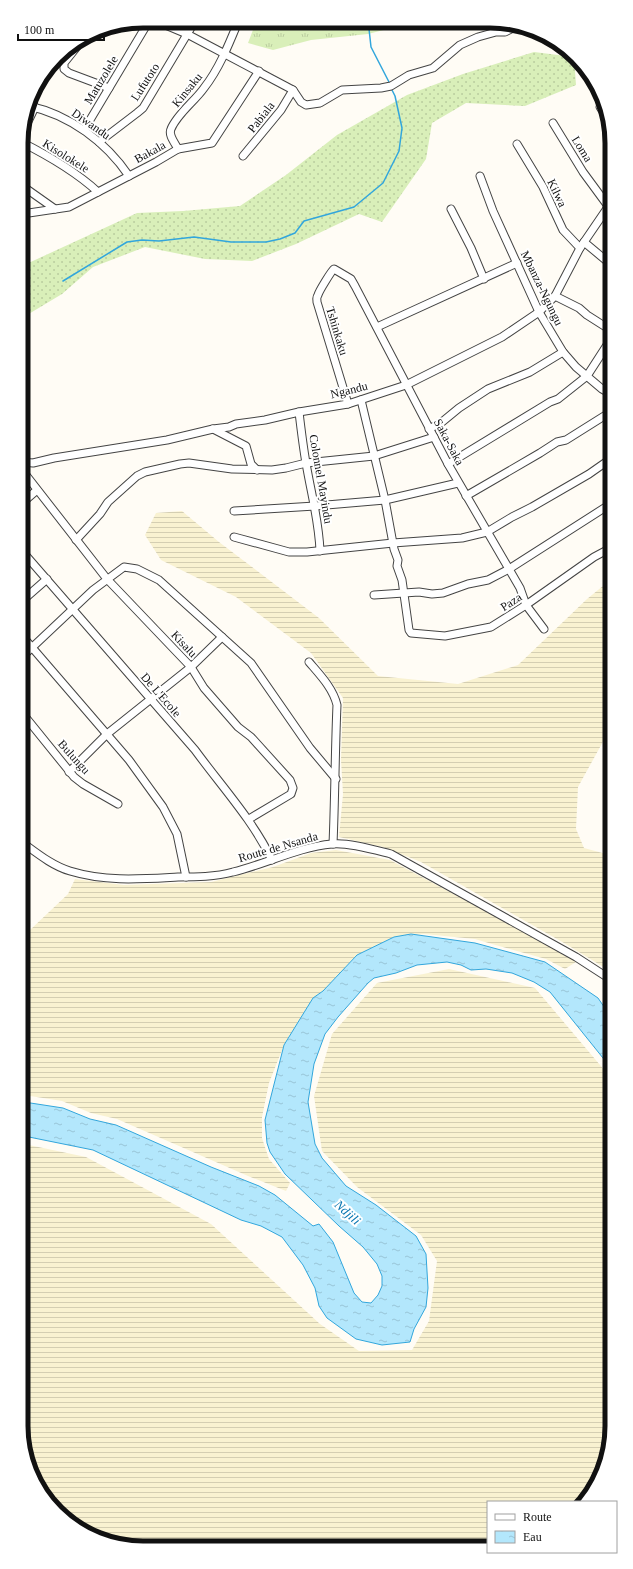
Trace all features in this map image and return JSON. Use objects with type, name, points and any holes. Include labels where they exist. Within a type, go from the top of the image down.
[{"type":"street","name":"Matuzolele","points":[[84,130],[145,28]]},
{"type":"street","points":[[173,28],[259,71],[293,90],[301,102],[306,105],[320,103],[342,90],[391,86],[409,75],[433,68],[460,45],[478,37],[510,30]]},
{"type":"street","name":"Lufutoto","points":[[99,142],[143,108],[163,77],[191,28]]},
{"type":"street","name":"Kinsaku","points":[[178,149],[171,136],[171,128],[204,89],[215,72],[235,28]]},
{"type":"street","points":[[72,52],[64,63],[64,69],[69,73],[109,88]]},
{"type":"street","name":"Bakala","points":[[28,213],[69,207],[178,149],[212,143],[259,71]]},
{"type":"street","name":"Pabiala","points":[[243,156],[281,110],[293,90]]},
{"type":"street","name":"Diwandu","points":[[34,107],[45,109],[84,130],[111,152],[129,176]]},
{"type":"street","name":"Loma","points":[[553,123],[583,172],[605,202]]},
{"type":"street","name":"Kilwa","points":[[517,144],[543,187],[563,230],[605,260]]},
{"type":"street","name":"Kisolokele","points":[[28,146],[58,162],[88,182],[98,192]]},
{"type":"street","name":"Mbanza-Ngungu","points":[[480,176],[493,211],[539,312],[562,352],[576,367],[605,391]]},
{"type":"street","points":[[28,190],[55,209]]},
{"type":"street","points":[[450,209],[471,248],[484,279]]},
{"type":"street","name":"Ngandu","points":[[28,463],[33,463],[54,458],[167,440],[299,412],[348,404],[406,384],[502,337],[539,312],[555,296],[582,245],[605,210]]},
{"type":"street","points":[[377,328],[459,288],[484,279],[517,263]]},
{"type":"street","name":"Saka-Saka","points":[[334,269],[350,279],[448,464],[510,569],[520,588],[526,605],[544,629]]},
{"type":"street","name":"Tshinkaku","points":[[334,269],[331,271],[325,285],[317,296],[317,302],[348,404]]},
{"type":"street","points":[[555,296],[580,308],[587,315],[605,327]]},
{"type":"street","points":[[448,464],[550,402],[558,399],[587,376],[605,348]]},
{"type":"street","points":[[429,429],[442,422],[459,408],[488,389],[530,372],[562,352]]},
{"type":"street","points":[[361,400],[398,560],[397,566],[402,580],[404,594]]},
{"type":"street","name":"Colonnel Mayindu","points":[[299,412],[306,463],[320,538],[320,551]]},
{"type":"street","points":[[466,496],[557,442],[566,440],[605,416]]},
{"type":"street","points":[[214,429],[246,446],[251,464],[257,470]]},
{"type":"street","points":[[76,540],[100,514],[108,502],[137,476],[145,472],[189,463],[232,469],[272,470],[306,463],[374,456],[434,437]]},
{"type":"street","points":[[234,537],[289,552],[320,551],[393,543],[462,538],[487,532],[589,474],[605,463]]},
{"type":"street","name":"Kisalu","points":[[28,478],[107,579],[191,667],[204,688],[238,727],[251,737],[292,783],[293,788],[290,794],[248,819]]},
{"type":"street","points":[[234,511],[384,500],[458,482]]},
{"type":"street","points":[[28,498],[37,490]]},
{"type":"street","points":[[374,595],[419,592],[443,593],[468,584],[488,580],[510,569],[605,508]]},
{"type":"street","name":"Paza","points":[[404,594],[409,630],[411,633],[446,636],[488,628],[508,617],[594,557],[605,551]]},
{"type":"street","name":"De L'Ecole","points":[[28,558],[110,654],[195,750],[248,819],[272,860]]},
{"type":"street","points":[[28,652],[93,590],[107,579],[124,567],[137,568],[159,580],[251,663],[310,748],[336,779]]},
{"type":"street","points":[[28,596],[47,579]]},
{"type":"street","points":[[69,772],[107,734],[150,698],[191,667],[222,637]]},
{"type":"street","points":[[28,643],[129,760],[163,807],[177,834],[186,877]]},
{"type":"street","points":[[309,662],[331,689],[335,696],[337,705],[334,759],[336,779],[333,844]]},
{"type":"street","name":"Bulungu","points":[[28,720],[62,761],[69,772],[83,784],[118,804]]},
{"type":"street","name":"Route de Nsanda","points":[[28,847],[50,862],[69,871],[100,878],[125,880],[186,877],[232,872],[299,851],[333,844],[359,847],[391,854],[576,957],[605,976]]},
{"type":"shaded area","points":[[182,511],[219,542],[319,618],[378,676],[458,684],[518,665],[587,599],[605,584],[605,738],[578,787],[576,829],[584,848],[605,854],[605,968],[421,862],[383,847],[339,837],[343,794],[341,760],[343,698],[311,653],[236,597],[161,560],[145,535],[156,513]]},
{"type":"shaded area","points":[[336,850],[390,860],[576,962],[565,969],[546,959],[475,939],[424,934],[394,937],[357,955],[323,991],[313,998],[284,1045],[269,1083],[262,1117],[262,1138],[269,1159],[290,1183],[286,1191],[117,1119],[91,1113],[62,1101],[28,1096],[28,935],[30,930],[68,894],[75,879],[124,885],[211,882],[273,867],[311,853]]},
{"type":"shaded area","points":[[449,969],[535,988],[605,1071],[605,1433],[599,1463],[590,1483],[576,1501],[487,1501],[487,1541],[143,1541],[121,1539],[106,1535],[86,1526],[62,1507],[43,1483],[32,1455],[29,1441],[28,1145],[86,1157],[211,1224],[320,1324],[359,1351],[412,1350],[429,1321],[437,1261],[421,1235],[357,1187],[322,1151],[314,1096],[332,1034],[377,983]]},
{"type":"green space","points":[[254,28],[391,28],[368,34],[311,40],[273,50],[248,43]]},
{"type":"green space","points":[[534,52],[564,56],[575,66],[576,85],[525,106],[466,103],[432,123],[426,159],[382,222],[359,214],[296,244],[252,261],[205,259],[145,247],[93,267],[62,294],[28,314],[28,263],[137,213],[240,206],[286,175],[337,135],[407,95],[463,74]]},
{"type":"water","name":"Ndjili","points":[[411,934],[475,943],[545,962],[598,998],[605,1008],[605,1061],[550,992],[534,982],[512,973],[486,969],[471,970],[461,965],[447,962],[417,965],[396,973],[374,978],[338,1017],[325,1034],[314,1064],[308,1102],[315,1144],[322,1158],[346,1186],[376,1205],[416,1236],[426,1254],[428,1288],[426,1307],[414,1329],[410,1342],[382,1345],[356,1339],[327,1318],[319,1306],[315,1288],[303,1265],[282,1237],[261,1226],[241,1220],[93,1150],[28,1137],[28,1103],[63,1108],[90,1119],[116,1125],[211,1167],[259,1186],[275,1195],[313,1226],[319,1224],[333,1242],[354,1293],[362,1302],[371,1303],[378,1295],[382,1286],[382,1276],[377,1264],[363,1247],[285,1174],[270,1152],[267,1143],[265,1120],[284,1045],[313,998],[323,991],[357,955],[394,937]]},
{"type":"waterway","points":[[372,28],[369,29],[371,47],[390,84]]},
{"type":"waterway","points":[[63,281],[127,242],[142,240],[159,241],[194,237],[231,242],[266,242],[280,239],[295,233],[304,221],[354,207],[383,183],[399,151],[402,128],[395,96],[391,88]]}]
